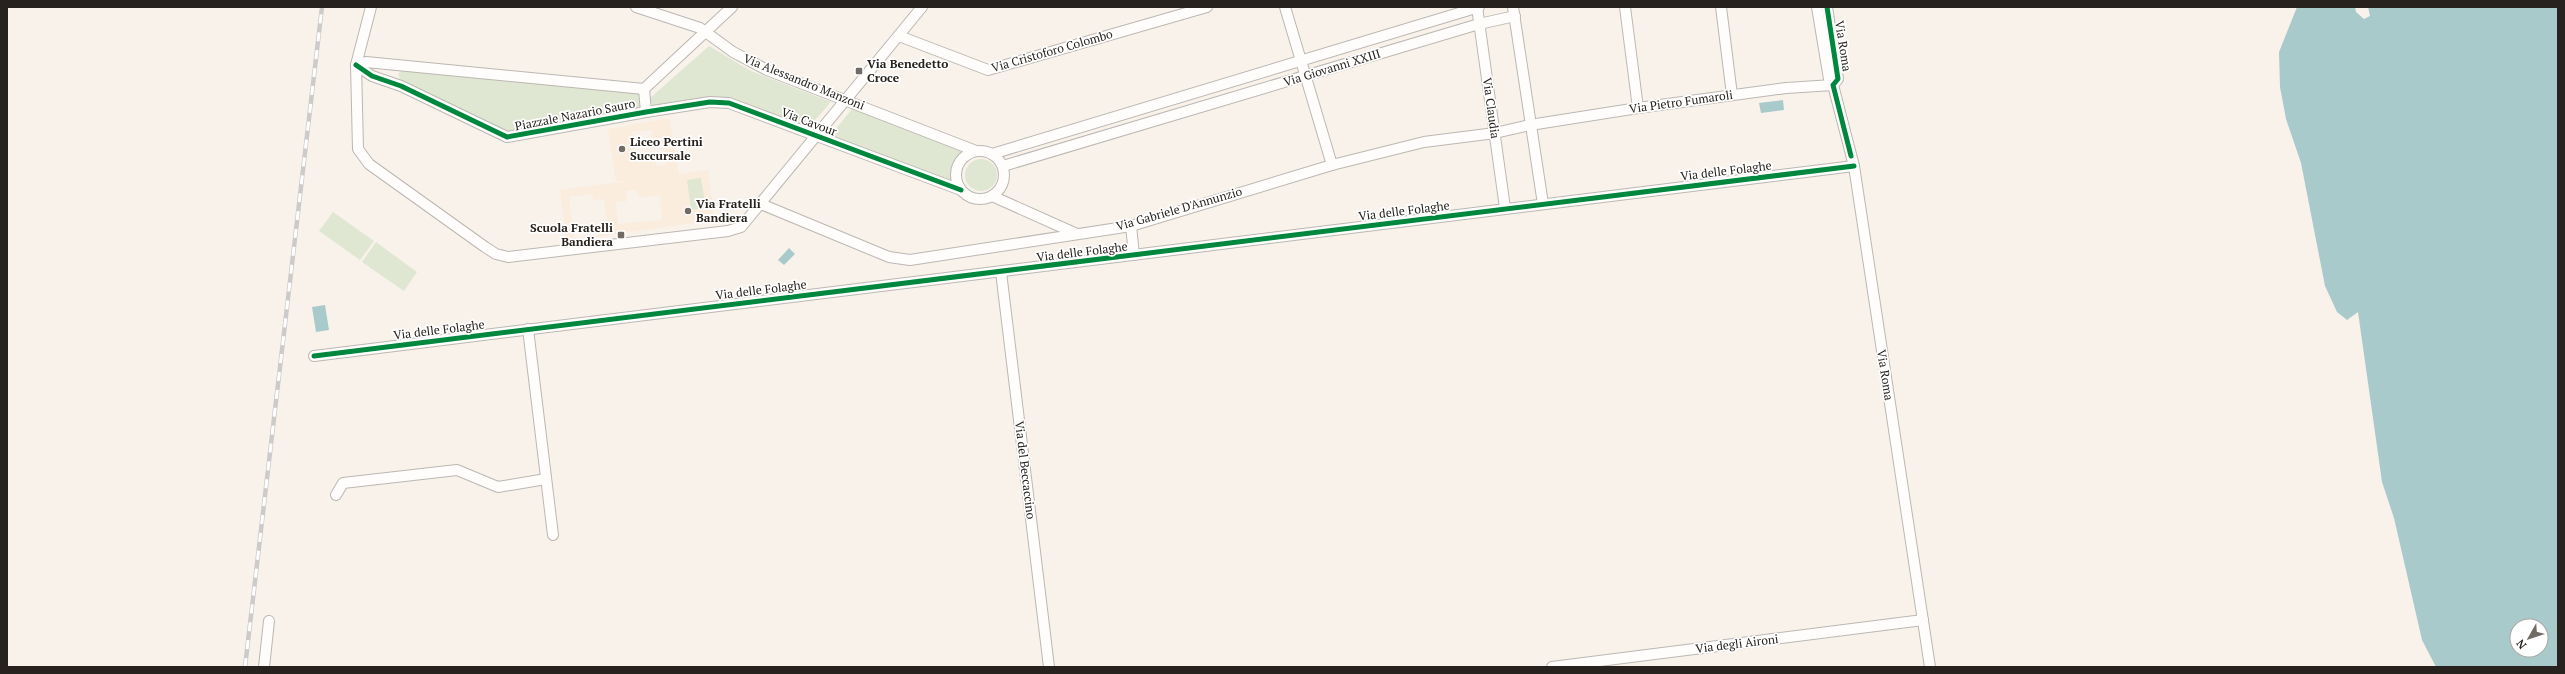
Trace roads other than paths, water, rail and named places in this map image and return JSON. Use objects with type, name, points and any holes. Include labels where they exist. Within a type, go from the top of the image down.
[{"type":"street","points":[[371,7],[356,65],[357,139],[362,157],[485,247],[502,256],[514,257],[734,230],[745,224],[815,135],[846,100],[922,7]]},
{"type":"street","name":"Via Alessandro Manzoni","points":[[636,7],[700,28],[750,62],[976,151]]},
{"type":"street","points":[[644,89],[707,33],[732,7]]},
{"type":"street","name":"Via Cristoforo Colombo","points":[[899,36],[988,70],[1207,7]]},
{"type":"street","points":[[1285,7],[1332,165]]},
{"type":"street","name":"Via Giovanni XXIII","points":[[992,154],[1478,7]]},
{"type":"street","name":"Via Claudia","points":[[1478,7],[1479,24],[1505,208]]},
{"type":"street","points":[[1625,7],[1638,108]]},
{"type":"street","points":[[1720,7],[1732,94]]},
{"type":"street","name":"Via Roma","points":[[1817,7],[1828,79],[1833,85],[1854,166],[1930,667]]},
{"type":"street","name":"Via Roma","points":[[1827,7],[1838,79],[1833,85]]},
{"type":"street","points":[[1514,11],[1543,204]]},
{"type":"street","name":"Via Giovanni XXIII","points":[[1003,166],[1479,24],[1514,11]]},
{"type":"street","name":"Piazzale Nazario Sauro","points":[[366,62],[644,89],[646,112],[505,137],[401,86],[366,73],[356,65],[366,62]]},
{"type":"street","name":"Via Pietro Fumaroli","points":[[1530,124],[1732,94],[1833,85]]},
{"type":"street","name":"Via Cavour","points":[[646,112],[710,102],[728,103],[961,190]]},
{"type":"street","points":[[1144,108],[1149,123]]},
{"type":"street","name":"Via Gabriele D'Annunzio","points":[[762,204],[886,256],[902,260],[1131,226],[1332,165],[1424,142],[1495,133],[1530,124]]},
{"type":"street","points":[[976,151],[992,154],[1003,166],[1004,180],[997,192],[992,196],[978,199],[972,198],[961,190],[956,174],[958,166],[962,159],[976,151]]},
{"type":"street","name":"Via delle Folaghe","points":[[314,356],[1854,166]]},
{"type":"street","points":[[992,196],[1077,234]]},
{"type":"street","points":[[1131,226],[1134,255]]},
{"type":"street","name":"Via del Beccaccino","points":[[1001,272],[1049,667]]},
{"type":"street","points":[[528,329],[552,535]]},
{"type":"street","points":[[336,495],[343,483],[457,470],[498,486],[546,479]]},
{"type":"street","name":"Via degli Aironi","points":[[1552,667],[1923,620]]},
{"type":"street","points":[[264,667],[269,621]]},
{"type":"water","points":[[2297,7],[2355,7],[2356,12],[2364,19],[2370,16],[2368,7],[2558,7],[2558,667],[2436,667],[2422,640],[2394,518],[2382,482],[2358,312],[2347,320],[2337,312],[2325,286],[2301,163],[2286,119],[2280,87],[2279,52]]},
{"type":"water","points":[[1783,100],[1784,110],[1761,113],[1759,103]]},
{"type":"water","points":[[789,248],[795,254],[784,265],[778,260]]},
{"type":"water","points":[[325,305],[329,330],[316,332],[312,307]]},
{"type":"railway","points":[[245,667],[322,7]]},
{"type":"place","name":"Via Benedetto Croce","points":[[859,71]]},
{"type":"place","name":"Liceo Pertini Succursale","points":[[622,149]]},
{"type":"place","name":"Via Fratelli Bandiera","points":[[688,211]]},
{"type":"place","name":"Scuola Fratelli Bandiera","points":[[621,235]]}]
